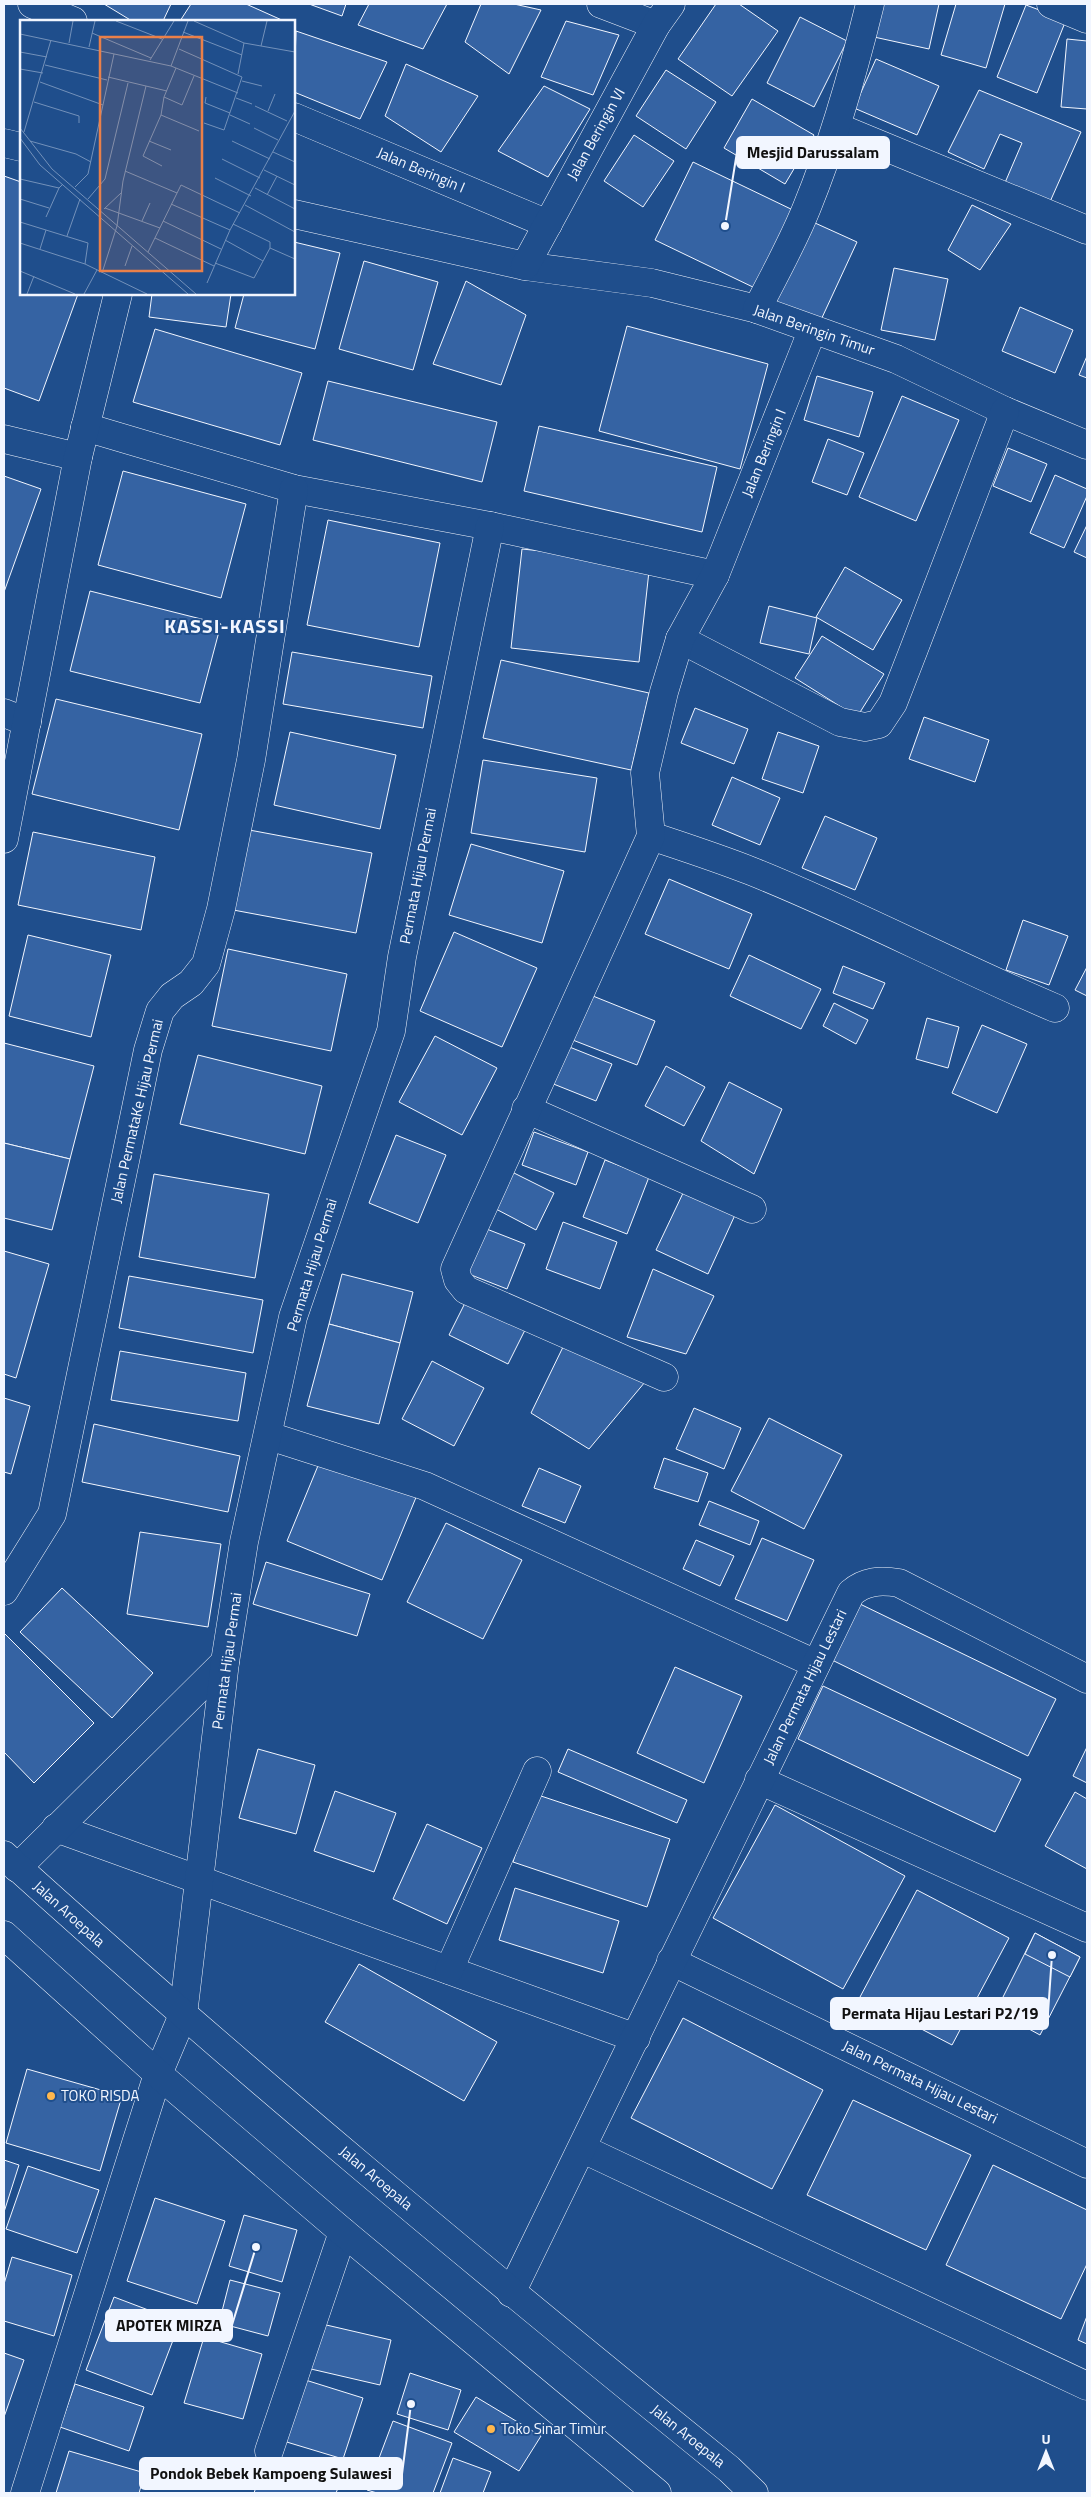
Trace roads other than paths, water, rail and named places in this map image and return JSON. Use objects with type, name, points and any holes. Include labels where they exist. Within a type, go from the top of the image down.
[{"type":"street","points":[[32,4],[71,20]]},
{"type":"street","points":[[601,4],[664,14]]},
{"type":"street","points":[[757,309],[806,209],[837,127],[870,4]]},
{"type":"street","points":[[1052,4],[1087,19]]},
{"type":"street","name":"Jalan Beringin VI","points":[[525,266],[664,14]]},
{"type":"street","name":"Jalan Beringin I","points":[[295,117],[548,224]]},
{"type":"street","points":[[837,127],[1087,230]]},
{"type":"street","points":[[4,143],[20,147]]},
{"type":"street","name":"Jalan Beringin Timur","points":[[295,214],[525,266],[652,283],[757,309],[812,331],[896,359],[1005,411],[1087,445]]},
{"type":"street","points":[[4,839],[15,718],[118,295]]},
{"type":"street","name":"Jalan Beringin I","points":[[651,836],[645,773],[664,692],[680,639],[715,574],[812,331]]},
{"type":"street","points":[[680,639],[840,722],[865,727],[879,724],[893,702],[1005,411]]},
{"type":"street","points":[[85,427],[294,489],[490,526],[715,574]]},
{"type":"street","points":[[4,439],[78,457]]},
{"type":"street","name":"Jalan PermataKe Hijau Permai","points":[[4,1591],[52,1514],[148,1050],[160,1010],[172,996],[191,983],[206,964],[221,909],[251,760],[294,489]]},
{"type":"street","name":"Permata Hijau Permai","points":[[25,2493],[158,2074],[183,2015],[225,1662],[244,1542],[269,1436],[293,1317],[391,1031],[402,957],[490,526]]},
{"type":"street","points":[[664,1377],[466,1290],[458,1280],[455,1269],[651,836],[751,871],[890,933],[989,980],[1055,1008]]},
{"type":"street","points":[[526,1109],[752,1209]]},
{"type":"street","points":[[269,1436],[425,1486],[816,1664]]},
{"type":"street","name":"Jalan Permata Hijau Lestari","points":[[510,2293],[583,2149],[759,1780],[851,1594],[860,1585],[871,1582],[884,1580],[899,1583],[1087,1679]]},
{"type":"street","points":[[11,1862],[56,1828],[225,1662]]},
{"type":"street","points":[[449,1970],[537,1771]]},
{"type":"street","name":"Jalan Permata Hijau Lestari","points":[[759,1780],[1087,1928]]},
{"type":"street","points":[[56,1828],[636,2038]]},
{"type":"street","name":"Jalan Aroepala","points":[[11,1862],[183,2015],[510,2293],[729,2470],[754,2493]]},
{"type":"street","points":[[4,1935],[158,2074],[343,2232],[657,2493]]},
{"type":"street","name":"Jalan Permata Hijau Lestari","points":[[672,1961],[1087,2164]]},
{"type":"street","points":[[583,2149],[1087,2386]]},
{"type":"street","points":[[269,2451],[343,2232]]},
{"type":"place","name":"Mesjid Darussalam","points":[[725,226]]},
{"type":"place","name":"Permata Hijau Lestari P2/19","points":[[1052,1955]]},
{"type":"place","name":"TOKO RISDA","points":[[51,2096]]},
{"type":"place","name":"APOTEK MIRZA","points":[[256,2247]]},
{"type":"place","name":"Pondok Bebek Kampoeng Sulawesi","points":[[411,2404]]},
{"type":"place","name":"Toko Sinar Timur","points":[[491,2429]]},
{"type":"district","name":"KASSI-KASSI","points":[[225,626]]}]
